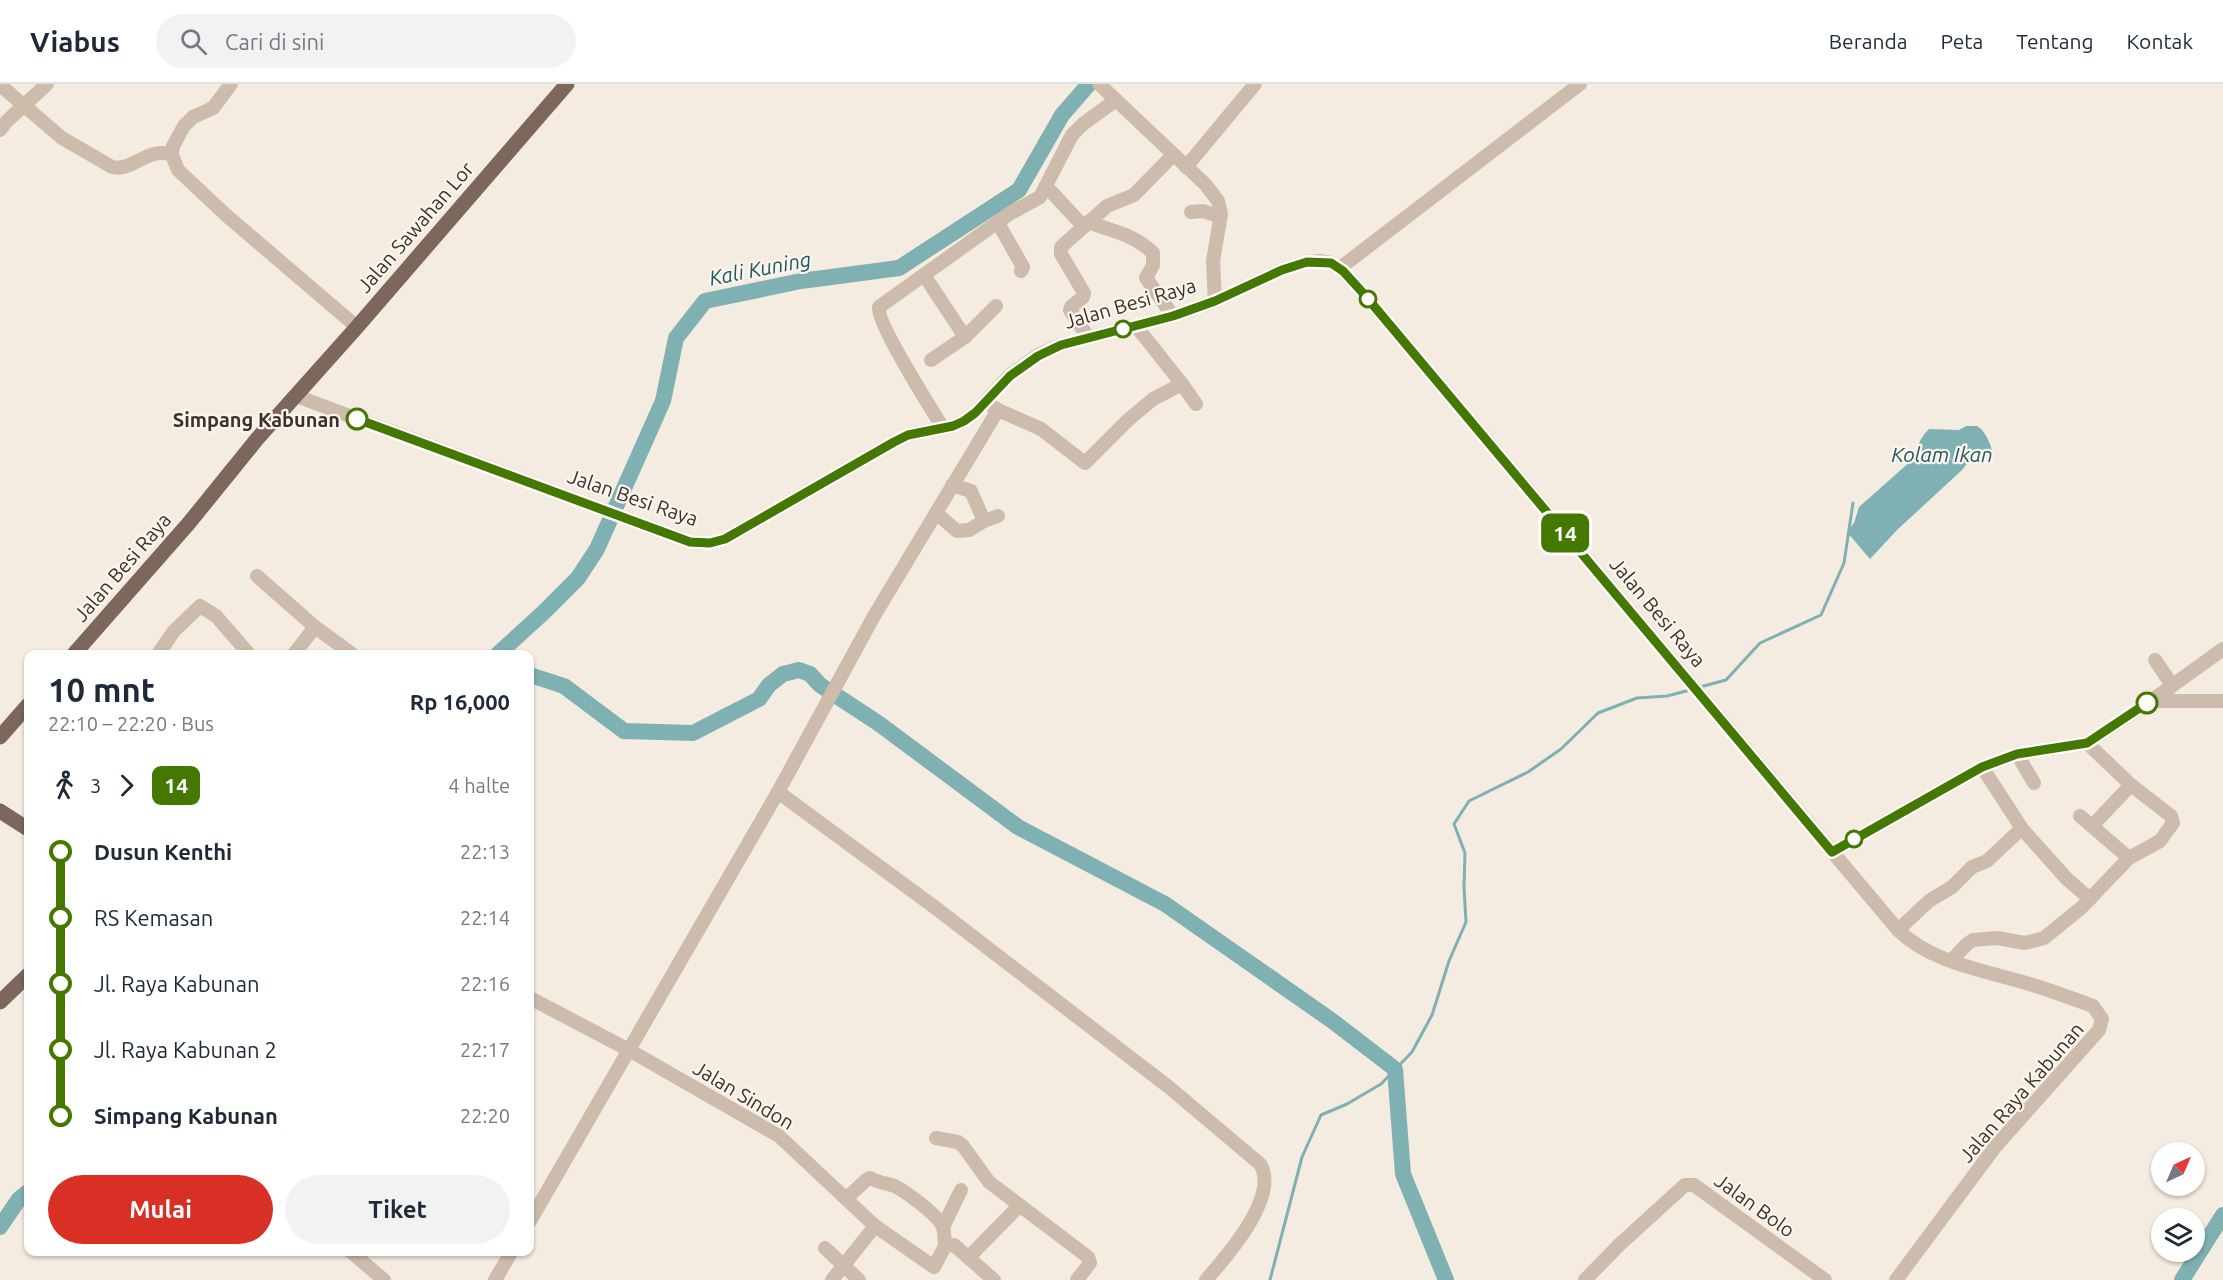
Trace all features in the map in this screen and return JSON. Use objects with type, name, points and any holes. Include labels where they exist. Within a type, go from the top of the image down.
[{"type":"main road","name":"Jalan Sawahan Lor","points":[[296,396],[567,84]]},
{"type":"main road","name":"Jalan Besi Raya","points":[[78,650],[189,524],[257,439],[296,396]]},
{"type":"main road","points":[[0,737],[24,710]]},
{"type":"main road","points":[[0,811],[24,826]]},
{"type":"main road","points":[[0,1002],[24,979]]},
{"type":"street","points":[[0,130],[47,84]]},
{"type":"street","points":[[231,84],[213,108],[193,117],[184,126],[173,146],[172,154],[178,170],[227,216],[357,327]]},
{"type":"street","points":[[1186,167],[1255,84]]},
{"type":"street","points":[[1340,268],[1580,84]]},
{"type":"street","points":[[0,85],[62,138],[112,167],[119,169],[128,166],[150,154],[172,154]]},
{"type":"street","points":[[1100,85],[1206,185],[1218,201],[1220,218],[1213,261],[1215,301]]},
{"type":"street","points":[[943,428],[878,312],[880,306],[998,223],[1040,197],[1072,135],[1116,100]]},
{"type":"street","points":[[1088,337],[1071,310],[1071,307],[1083,297],[1083,290],[1060,251],[1063,244],[1112,203],[1134,195],[1173,155]]},
{"type":"street","points":[[1046,186],[1085,224],[1127,235],[1145,245],[1153,253],[1155,259],[1146,278],[1173,316]]},
{"type":"street","points":[[1191,212],[1203,211],[1220,218]]},
{"type":"street","points":[[998,223],[1023,267],[1021,271]]},
{"type":"street","name":"Jalan Besi Raya","points":[[296,396],[690,542],[710,543],[725,539],[894,442],[916,433],[964,421],[1010,376],[1038,356],[1061,345],[1173,316],[1215,301],[1282,270],[1307,262],[1331,263],[1340,268],[1363,293],[1832,852]]},
{"type":"street","points":[[924,275],[965,336]]},
{"type":"street","points":[[930,360],[965,336],[996,306]]},
{"type":"street","points":[[1136,326],[1196,404]]},
{"type":"street","points":[[985,402],[1041,429],[1085,463],[1153,399],[1182,384]]},
{"type":"street","points":[[534,1214],[778,792],[847,663],[998,410]]},
{"type":"street","points":[[952,485],[970,491],[984,521]]},
{"type":"street","points":[[936,513],[957,531],[969,530],[998,516]]},
{"type":"street","points":[[258,576],[315,627],[347,650]]},
{"type":"street","points":[[161,650],[174,631],[200,606],[216,616],[246,650]]},
{"type":"street","points":[[297,650],[315,627]]},
{"type":"street","points":[[1832,852],[1982,767],[2017,754],[2087,743],[2151,701],[2223,649]]},
{"type":"street","points":[[2155,660],[2172,685]]},
{"type":"street","points":[[2151,701],[2223,701]]},
{"type":"street","points":[[1952,960],[1973,940],[1997,938],[2025,943],[2044,938],[2066,921],[2129,858],[2160,841],[2173,821],[2171,816],[2131,785],[2087,743]]},
{"type":"street","points":[[2017,754],[2034,783]]},
{"type":"street","points":[[1982,767],[2021,829],[2067,879],[2090,898]]},
{"type":"street","points":[[2092,826],[2131,785]]},
{"type":"street","points":[[778,792],[937,909],[1170,1088],[1260,1164],[1265,1172],[1266,1183],[1254,1217],[1206,1280]]},
{"type":"street","points":[[2080,816],[2129,858]]},
{"type":"street","points":[[1898,930],[1929,902],[1952,887],[1972,867],[1987,861],[2021,829]]},
{"type":"street","name":"Jalan Raya Kabunan","points":[[1832,852],[1898,930],[1908,940],[1924,950],[2094,1006],[2102,1019],[2102,1024],[2091,1041],[1995,1147],[1896,1280]]},
{"type":"street","name":"Jalan Sindon","points":[[534,1000],[629,1050],[779,1136],[874,1226],[931,1273],[945,1246]]},
{"type":"street","points":[[936,1138],[958,1142],[983,1176],[1088,1257],[1090,1263],[1077,1280]]},
{"type":"street","points":[[846,1199],[860,1184],[870,1179],[904,1191],[943,1227]]},
{"type":"street","name":"Jalan Bolo","points":[[1585,1280],[1684,1185],[1690,1184],[1825,1280]]},
{"type":"street","points":[[961,1190],[943,1227],[945,1246],[954,1245],[994,1280]]},
{"type":"street","points":[[969,1257],[1019,1206]]},
{"type":"street","points":[[832,1280],[874,1226]]},
{"type":"street","points":[[825,1248],[859,1280]]},
{"type":"street","points":[[356,1256],[384,1280]]},
{"type":"street","points":[[495,1280],[509,1256]]},
{"type":"water","name":"Kolam Ikan","points":[[1966,426],[1977,426],[1982,431],[1990,443],[1992,454],[1973,456],[1962,470],[1897,530],[1870,559],[1847,532],[1854,523],[1859,507],[1912,460],[1929,429],[1959,430]]},
{"type":"waterway","name":"Kali Kuning","points":[[502,650],[578,578],[597,549],[663,401],[676,338],[705,301],[801,281],[899,268],[1019,190],[1062,115],[1089,84]]},
{"type":"waterway","points":[[1700,687],[1726,680],[1760,643],[1821,615],[1844,563],[1853,503]]},
{"type":"waterway","points":[[534,676],[564,686],[624,731],[693,733],[759,699],[769,685],[783,674],[799,670],[810,674],[820,685],[878,723],[1018,827],[1165,904],[1331,1020],[1395,1069],[1403,1174],[1446,1280]]},
{"type":"waterway","points":[[1270,1280],[1302,1157],[1321,1115],[1347,1104],[1381,1084],[1412,1052],[1432,1015],[1449,961],[1466,922],[1465,853],[1454,824],[1469,801],[1528,772],[1561,749],[1598,713],[1637,698],[1667,696],[1690,690]]},
{"type":"waterway","name":"Kali Kuning","points":[[0,1227],[24,1195]]},
{"type":"waterway","points":[[2182,1280],[2223,1215]]},
{"type":"bus line","name":"14","points":[[357,419],[690,542],[710,543],[725,539],[908,435],[953,426],[964,421],[975,413],[1010,376],[1050,349],[1173,316],[1215,301],[1282,270],[1307,262],[1320,261],[1340,268],[1363,293],[1832,852],[1982,767],[2017,754],[2087,743],[2147,703]]},
{"type":"place","name":"Simpang Kabunan","points":[[357,419]]}]
